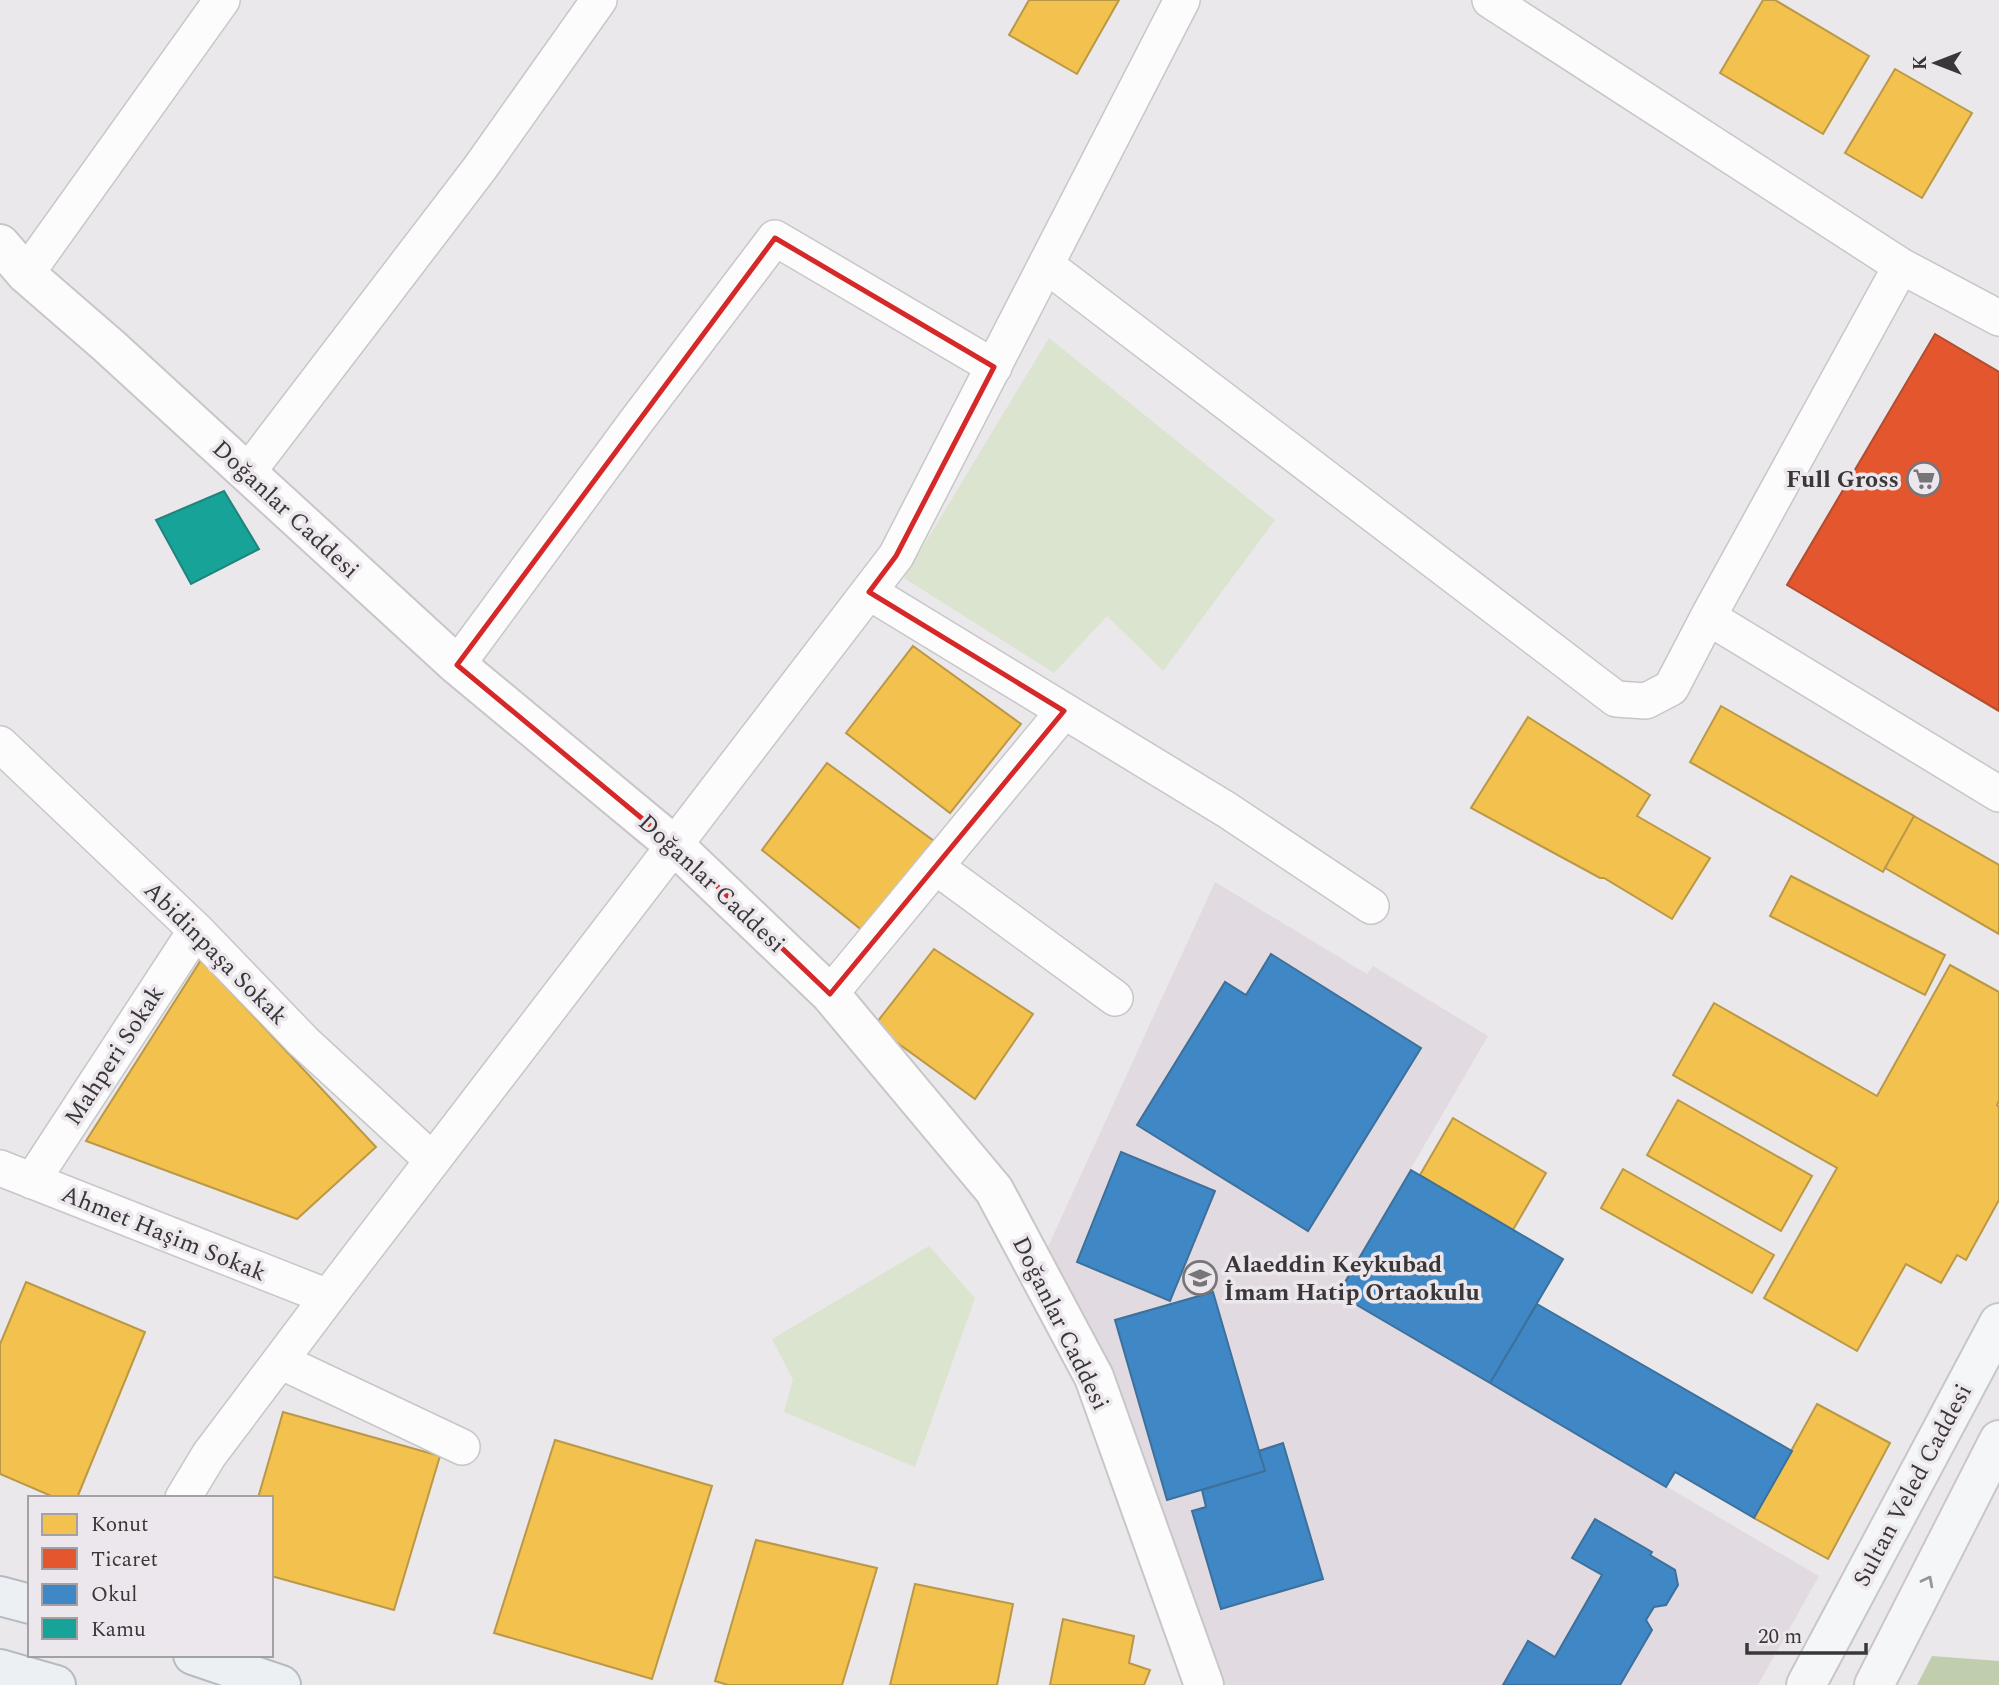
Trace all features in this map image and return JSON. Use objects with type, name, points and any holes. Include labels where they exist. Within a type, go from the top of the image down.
[{"type":"main road","name":"Sultan Veled Caddesi","points":[[1806,1685],[1999,1323]]},
{"type":"main road","points":[[1874,1685],[1999,1440]]},
{"type":"main road","points":[[0,1596],[28,1603]]},
{"type":"main road","points":[[199,1657],[282,1685]]},
{"type":"main road","points":[[0,1669],[56,1685]]},
{"type":"street","points":[[26,274],[222,0]]},
{"type":"street","points":[[247,473],[480,168],[599,0]]},
{"type":"street","points":[[184,1496],[209,1455],[328,1297],[896,556],[1182,0]]},
{"type":"street","points":[[1490,0],[1901,266],[1999,318]]},
{"type":"street","points":[[457,665],[775,237],[994,367]]},
{"type":"street","name":"Doğanlar Caddesi","points":[[0,244],[26,274],[109,346],[457,665],[674,845],[831,994],[994,1190],[1094,1377],[1204,1685]]},
{"type":"street","points":[[1046,265],[1616,699],[1646,701],[1671,688],[1901,266]]},
{"type":"street","points":[[869,592],[1227,810],[1371,906]]},
{"type":"street","points":[[1708,617],[1999,794]]},
{"type":"street","points":[[831,994],[1064,711]]},
{"type":"street","name":"Abidinpaşa Sokak","points":[[0,744],[196,930],[304,1042],[432,1160]]},
{"type":"street","points":[[936,867],[1115,998]]},
{"type":"street","name":"Mahperi Sokak","points":[[32,1181],[196,930]]},
{"type":"street","name":"Ahmet Haşim Sokak","points":[[0,1168],[328,1297]]},
{"type":"street","points":[[280,1361],[462,1447]]},
{"type":"highlighted area","points":[[775,238],[994,367],[896,556],[869,592],[1064,711],[830,994],[674,845],[457,665]]},
{"type":"shaded area","name":"Alaeddin Keykubad İmam Hatip Ortaokulu","points":[[1215,882],[1367,974],[1373,966],[1488,1036],[1338,1294],[1819,1576],[1758,1685],[1221,1685],[1196,1640],[1106,1355],[1041,1262]]},
{"type":"green space","points":[[1049,338],[1275,520],[1163,671],[1107,616],[1054,673],[904,578]]},
{"type":"green space","points":[[929,1246],[975,1298],[915,1467],[784,1412],[793,1380],[772,1339]]},
{"type":"green space","points":[[1932,1656],[1999,1661],[1999,1685],[1917,1685]]},
{"type":"building: Konut","points":[[1029,0],[1119,0],[1077,74],[1009,35]]},
{"type":"building: Konut","points":[[1763,0],[1775,0],[1869,56],[1823,134],[1720,73]]},
{"type":"building: Konut","points":[[1895,69],[1972,113],[1922,198],[1845,153]]},
{"type":"building: Konut","points":[[913,646],[1021,724],[950,813],[846,733]]},
{"type":"building: Konut","points":[[1721,706],[1914,816],[1883,872],[1690,762]]},
{"type":"building: Konut","points":[[1528,717],[1650,795],[1637,816],[1710,858],[1672,919],[1604,878],[1471,808]]},
{"type":"building: Konut","points":[[827,763],[934,841],[863,931],[762,850]]},
{"type":"building: Konut","points":[[1914,816],[1999,865],[1999,934],[1885,868]]},
{"type":"building: Konut","points":[[1791,876],[1945,955],[1925,995],[1770,916]]},
{"type":"building: Konut","points":[[934,949],[1033,1014],[975,1099],[874,1026]]},
{"type":"building: Konut","points":[[201,960],[376,1147],[297,1219],[86,1141]]},
{"type":"building: Konut","points":[[1950,965],[1999,992],[1999,1200],[1966,1260],[1957,1255],[1941,1283],[1906,1264],[1857,1351],[1764,1298],[1837,1168],[1673,1075],[1714,1003],[1877,1096]]},
{"type":"building: Konut","points":[[1678,1100],[1812,1176],[1781,1231],[1647,1155]]},
{"type":"building: Konut","points":[[1453,1118],[1546,1173],[1513,1230],[1420,1175]]},
{"type":"building: Konut","points":[[1623,1169],[1774,1255],[1752,1293],[1601,1208]]},
{"type":"building: Konut","points":[[26,1282],[145,1332],[78,1496],[51,1496],[0,1474],[0,1344]]},
{"type":"building: Konut","points":[[1817,1404],[1890,1443],[1828,1559],[1754,1518]]},
{"type":"building: Konut","points":[[283,1412],[440,1456],[394,1610],[273,1577],[273,1496],[259,1496]]},
{"type":"building: Konut","points":[[555,1440],[712,1486],[652,1679],[494,1633]]},
{"type":"building: Konut","points":[[756,1540],[877,1568],[842,1685],[728,1685],[715,1681]]},
{"type":"building: Konut","points":[[915,1584],[1013,1604],[997,1685],[890,1685]]},
{"type":"building: Konut","points":[[1063,1619],[1134,1636],[1129,1663],[1150,1670],[1144,1685],[1050,1685]]},
{"type":"building: Ticaret","name":"Full Gross","points":[[1935,334],[1999,372],[1999,711],[1787,585]]},
{"type":"building: Okul","points":[[1271,954],[1421,1048],[1308,1231],[1137,1125],[1225,982],[1246,995]]},
{"type":"building: Okul","points":[[1121,1152],[1215,1191],[1170,1301],[1077,1262]]},
{"type":"building: Okul","points":[[1411,1170],[1563,1259],[1490,1383],[1338,1294]]},
{"type":"building: Okul","points":[[1213,1292],[1265,1471],[1167,1500],[1115,1320]]},
{"type":"building: Okul","points":[[1537,1304],[1792,1451],[1754,1518],[1675,1472],[1666,1487],[1490,1383]]},
{"type":"building: Okul","points":[[1283,1443],[1323,1579],[1221,1609],[1192,1511],[1206,1507],[1202,1490],[1265,1471],[1259,1451]]},
{"type":"building: Okul","points":[[1595,1519],[1652,1552],[1650,1555],[1675,1570],[1678,1585],[1666,1605],[1654,1607],[1646,1620],[1652,1630],[1620,1685],[1503,1685],[1528,1641],[1555,1657],[1602,1575],[1572,1558]]},
{"type":"building: Kamu","points":[[224,491],[259,549],[191,584],[156,520]]},
{"type":"place","name":"Full Gross","points":[[1924,479]]},
{"type":"place","name":"Alaeddin Keykubad İmam Hatip Ortaokulu","points":[[1200,1278]]}]
